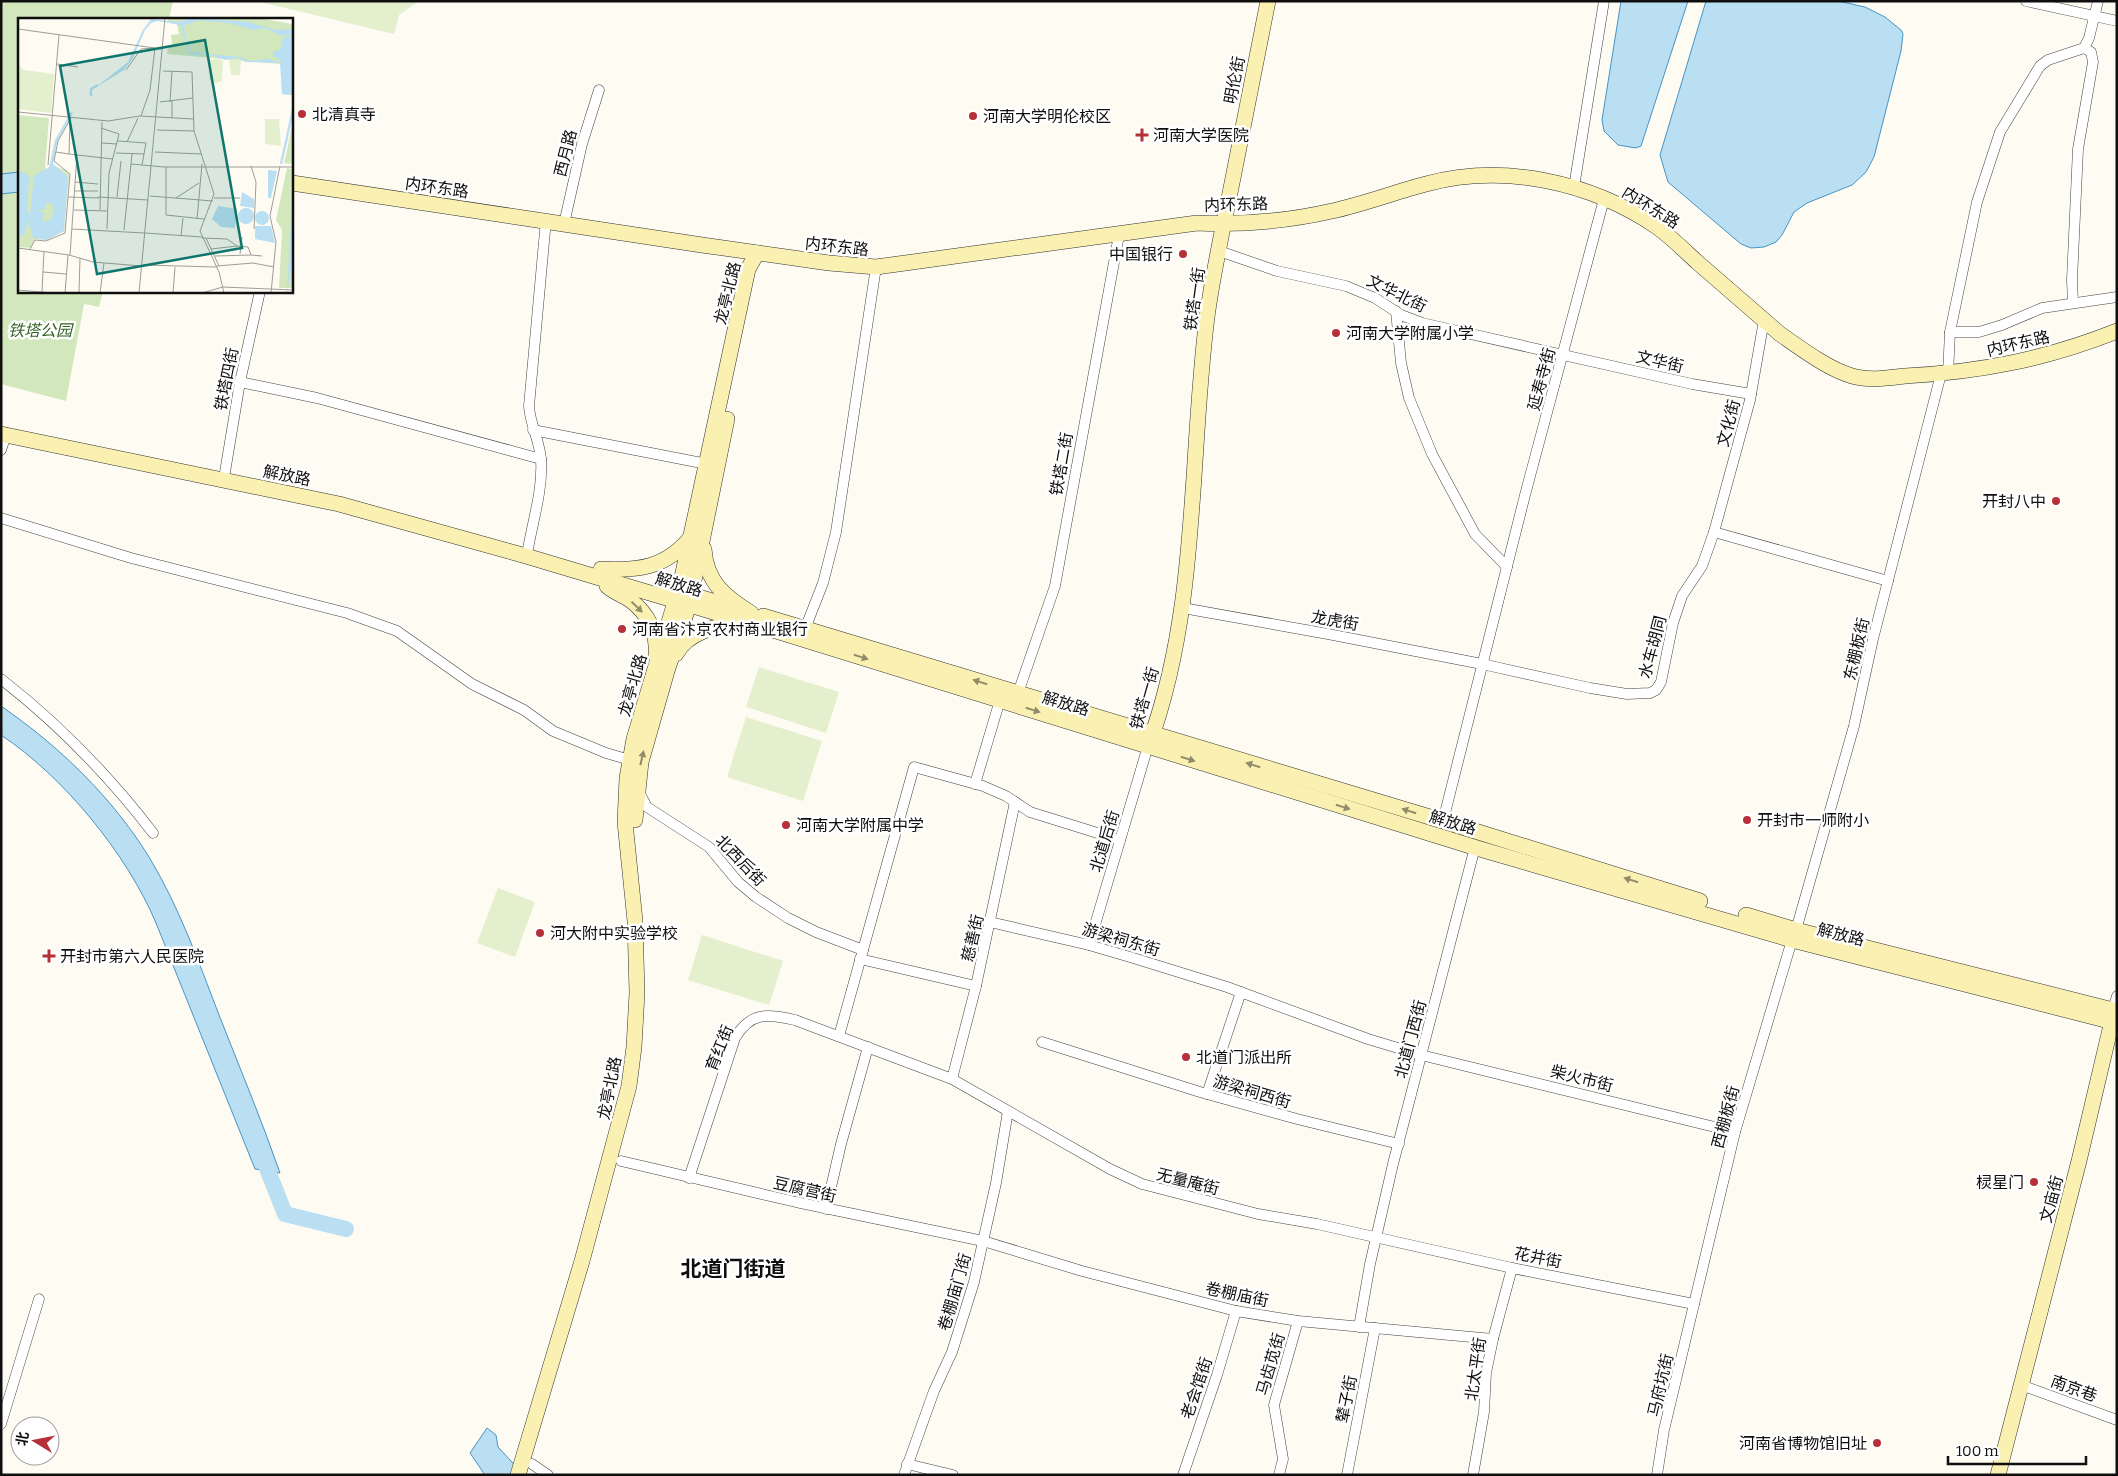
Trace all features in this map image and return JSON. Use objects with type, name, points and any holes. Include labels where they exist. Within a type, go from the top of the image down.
[{"type":"main road","name":"明伦街","points":[[1220,224],[1261,1]]},
{"type":"main road","name":"明伦街","points":[[1220,224],[1268,1]]},
{"type":"main road","name":"内环东路","points":[[292,185],[546,220],[830,264],[876,267],[1197,223],[1220,224],[1265,221],[1334,211],[1428,183],[1450,179],[1504,176],[1536,178],[1574,188],[1604,199],[1629,210],[1658,228],[1764,320],[1800,348],[1851,376],[1872,378],[1945,374],[1987,368],[2050,354],[2117,331]]},
{"type":"main road","name":"铁塔一街","points":[[1149,738],[1168,683],[1188,569],[1207,317],[1219,251],[1220,224]]},
{"type":"main road","name":"铁塔一街","points":[[1149,738],[1177,607],[1201,316],[1220,224]]},
{"type":"main road","name":"龙亭北路","points":[[697,536],[707,464],[748,269],[757,253]]},
{"type":"main road","name":"龙亭北路","points":[[526,1470],[629,1086],[634,1047],[637,994],[635,921],[625,822],[626,789],[630,760],[684,598],[758,270],[757,253]]},
{"type":"main road","name":"解放路","points":[[3,431],[225,472],[341,497],[528,549],[600,573]]},
{"type":"main road","name":"解放路","points":[[3,431],[339,504],[600,573],[749,617],[1000,700],[1149,738],[1443,821],[1794,935]]},
{"type":"main road","points":[[660,671],[657,644],[648,619],[629,599],[611,589],[600,573],[653,565],[682,548],[697,536],[714,582],[749,617]]},
{"type":"main road","name":"解放路","points":[[749,617],[805,629],[1018,693],[1475,848],[1691,909],[2115,1012]]},
{"type":"main road","points":[[660,671],[687,641],[697,634],[749,617]]},
{"type":"main road","name":"龙亭北路","points":[[526,1470],[621,1161],[639,1088],[647,994],[635,823],[637,788],[660,671]]},
{"type":"main road","name":"文庙街","points":[[1998,1475],[2079,1161],[2115,1012]]},
{"type":"street","points":[[1574,188],[1604,1]]},
{"type":"street","points":[[2026,1],[2117,21]]},
{"type":"street","points":[[2073,303],[2072,280],[2078,149],[2093,62],[2091,52],[2084,48],[2089,38],[2098,1]]},
{"type":"street","name":"东棚板街","points":[[1794,935],[1854,726],[1888,581],[1945,374],[1950,332],[1976,202],[2000,132],[2040,66],[2048,60],[2084,48]]},
{"type":"street","name":"西月路","points":[[564,224],[582,144],[599,90]]},
{"type":"street","name":"延寿寺街","points":[[1443,821],[1507,567],[1604,199]]},
{"type":"street","points":[[528,549],[538,492],[541,459],[530,420],[529,406],[546,220]]},
{"type":"street","name":"铁塔二街","points":[[1018,693],[1055,586],[1119,235]]},
{"type":"street","name":"文华北街","points":[[1219,251],[1277,271],[1346,286],[1375,298],[1409,319],[1422,323],[1564,354]]},
{"type":"street","points":[[805,629],[823,583],[836,532],[876,267]]},
{"type":"street","name":"铁塔四街","points":[[225,472],[240,382],[260,292]]},
{"type":"street","points":[[1950,332],[1990,330],[2031,311],[2117,296]]},
{"type":"street","points":[[1396,311],[1401,363],[1409,398],[1432,454],[1476,534],[1507,567]]},
{"type":"street","name":"文化街","points":[[1714,532],[1751,394],[1764,320]]},
{"type":"street","name":"文华街","points":[[1564,354],[1692,384],[1751,394]]},
{"type":"street","points":[[240,382],[318,398],[541,459]]},
{"type":"street","points":[[533,430],[707,464]]},
{"type":"street","points":[[1,450],[3,431]]},
{"type":"street","points":[[1,518],[131,558],[347,613],[397,631],[472,684],[524,710],[553,731],[606,753],[630,760]]},
{"type":"street","points":[[1714,532],[1888,581]]},
{"type":"street","name":"水车胡同","points":[[1482,664],[1599,690],[1627,694],[1650,693],[1656,690],[1661,682],[1673,623],[1682,596],[1702,566],[1714,532]]},
{"type":"street","name":"龙虎街","points":[[1182,608],[1482,664]]},
{"type":"street","points":[[1,679],[28,700],[85,752],[124,795],[153,833]]},
{"type":"street","points":[[975,784],[1000,700]]},
{"type":"street","name":"北道后街","points":[[1089,945],[1149,738]]},
{"type":"street","points":[[839,1036],[914,766],[999,792],[1030,812],[1120,840]]},
{"type":"street","name":"北西后街","points":[[637,788],[647,807],[710,847],[738,882],[756,897],[788,918],[862,954]]},
{"type":"street","name":"慈善街","points":[[952,1079],[976,986],[1015,802]]},
{"type":"street","name":"北道门西街","points":[[1359,1327],[1376,1239],[1399,1144],[1475,848]]},
{"type":"street","name":"游梁祠东街","points":[[990,922],[1089,945],[1241,992],[1368,1039],[1421,1055]]},
{"type":"street","name":"西棚板街","points":[[1694,1304],[1735,1132],[1794,935]]},
{"type":"street","points":[[862,954],[976,986]]},
{"type":"street","points":[[1206,1094],[1241,992]]},
{"type":"street","name":"育红街","points":[[689,1178],[735,1038],[743,1025],[756,1018],[771,1015],[795,1020],[839,1036],[952,1079],[1008,1110]]},
{"type":"street","name":"游梁祠西街","points":[[1042,1042],[1206,1094],[1399,1144]]},
{"type":"street","points":[[826,1209],[841,1144],[868,1047]]},
{"type":"street","name":"柴火市街","points":[[1421,1055],[1735,1132]]},
{"type":"street","name":"无量庵街","points":[[1008,1110],[1110,1169],[1142,1184],[1258,1214],[1317,1224],[1376,1239]]},
{"type":"street","name":"卷棚庙门街","points":[[904,1475],[934,1391],[952,1352],[974,1282],[1008,1110]]},
{"type":"street","name":"豆腐营街","points":[[621,1161],[826,1209],[983,1240]]},
{"type":"street","name":"花井街","points":[[1376,1239],[1694,1304]]},
{"type":"street","name":"卷棚庙街","points":[[983,1240],[1082,1271],[1236,1311],[1298,1321],[1492,1339]]},
{"type":"street","name":"北太平街","points":[[1473,1475],[1484,1412],[1486,1373],[1492,1339],[1512,1268]]},
{"type":"street","points":[[1,1424],[39,1299]]},
{"type":"street","name":"马府坑街","points":[[1657,1475],[1664,1430],[1694,1304]]},
{"type":"street","name":"老会馆街","points":[[1183,1475],[1217,1375],[1236,1311]]},
{"type":"street","name":"马齿苋街","points":[[1279,1475],[1283,1459],[1274,1405],[1298,1321]]},
{"type":"street","name":"辇子街","points":[[1347,1475],[1375,1328]]},
{"type":"street","name":"南京巷","points":[[2021,1385],[2117,1420]]},
{"type":"street","points":[[907,1464],[952,1475]]},
{"type":"street","points":[[526,1470],[548,1475]]},
{"type":"green space","name":"铁塔公园","points":[[1,1],[173,1],[169,18],[18,18],[18,292],[103,292],[99,307],[84,304],[66,401],[1,384]]},
{"type":"green space","points":[[256,1],[419,1],[399,15],[394,34]]},
{"type":"green space","points":[[759,667],[839,692],[826,733],[746,707]]},
{"type":"green space","points":[[746,717],[822,741],[803,801],[727,777]]},
{"type":"green space","points":[[498,888],[535,902],[515,957],[477,943]]},
{"type":"green space","points":[[702,935],[783,961],[769,1005],[688,980]]},
{"type":"water","points":[[1621,1],[1688,1],[1641,146],[1636,148],[1618,145],[1604,131],[1602,120]]},
{"type":"water","points":[[1706,1],[1838,1],[1865,7],[1885,17],[1901,30],[1903,34],[1901,51],[1874,157],[1866,172],[1852,185],[1807,203],[1794,212],[1782,235],[1776,242],[1764,247],[1751,248],[1741,244],[1668,182],[1660,155]]},
{"type":"water","points":[[18,172],[18,192],[1,194],[1,174]]},
{"type":"water","points":[[1,706],[43,738],[83,774],[118,814],[149,857],[189,937],[280,1173],[255,1169],[156,923],[144,897],[128,870],[111,844],[70,794],[24,752],[1,735]]},
{"type":"water","points":[[487,1428],[496,1435],[498,1447],[524,1475],[485,1475],[470,1453]]},
{"type":"waterway","points":[[260,1151],[285,1214],[346,1229]]},
{"type":"place","name":"北清真寺","points":[[302,114]]},
{"type":"place","name":"河南大学明伦校区","points":[[973,116]]},
{"type":"place","name":"河南大学医院","points":[[1142,135]]},
{"type":"place","name":"中国银行","points":[[1183,254]]},
{"type":"place","name":"河南大学附属小学","points":[[1336,333]]},
{"type":"place","name":"开封八中","points":[[2056,501]]},
{"type":"place","name":"河南省汴京农村商业银行","points":[[622,629]]},
{"type":"place","name":"开封市一师附小","points":[[1747,820]]},
{"type":"place","name":"河南大学附属中学","points":[[786,825]]},
{"type":"place","name":"河大附中实验学校","points":[[540,933]]},
{"type":"place","name":"开封市第六人民医院","points":[[49,956]]},
{"type":"place","name":"北道门派出所","points":[[1186,1057]]},
{"type":"place","name":"棂星门","points":[[2034,1182]]},
{"type":"place","name":"河南省博物馆旧址","points":[[1877,1443]]},
{"type":"district","name":"北道门街道","points":[[733,1269]]}]
